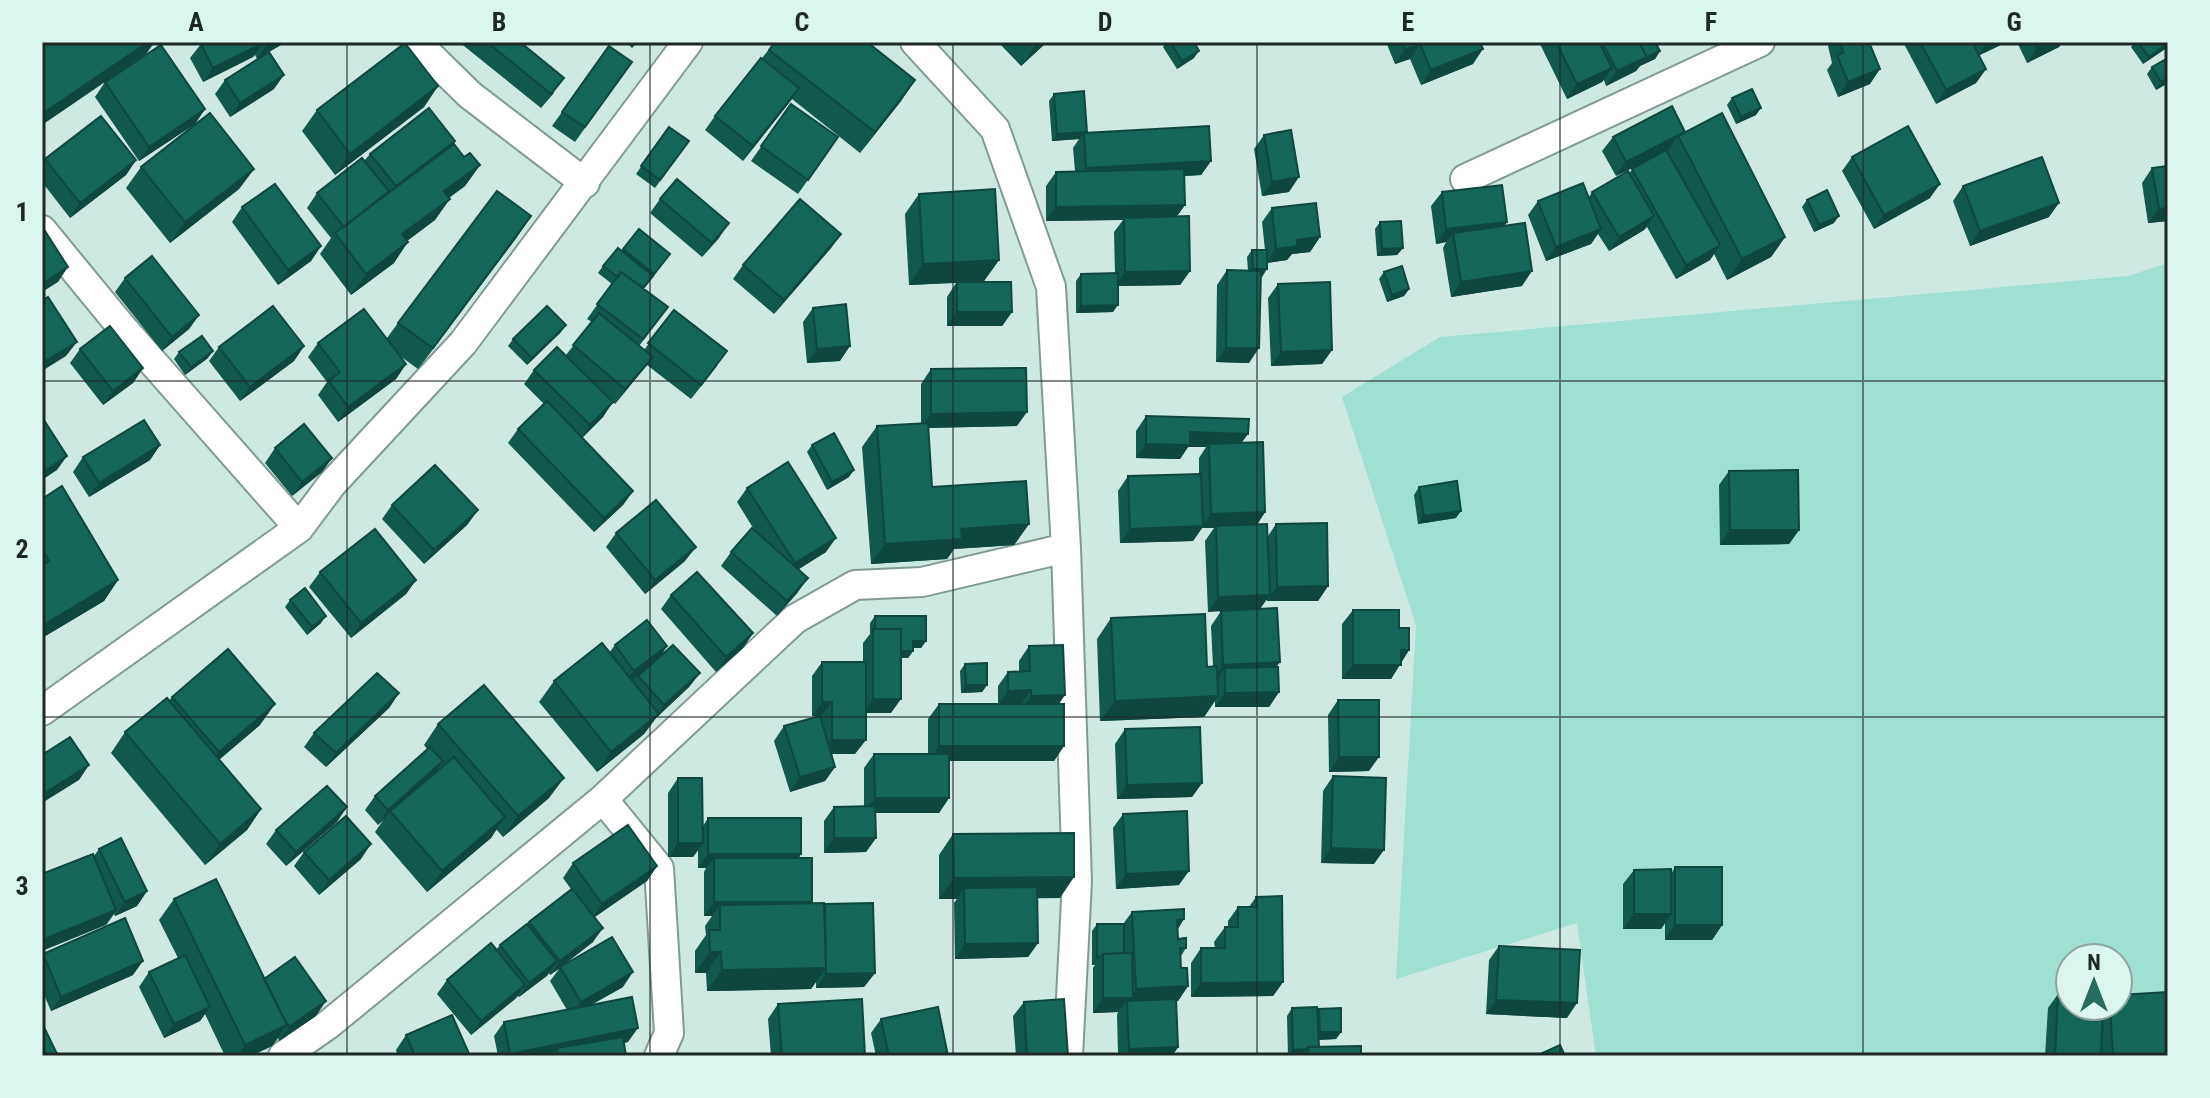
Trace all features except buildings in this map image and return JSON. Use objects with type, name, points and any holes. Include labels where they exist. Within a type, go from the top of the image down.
[{"type":"street","points":[[416,42],[470,95],[585,183]]},
{"type":"street","points":[[42,711],[299,528],[332,484],[463,343],[688,42]]},
{"type":"street","points":[[915,42],[995,129],[1051,287],[1066,548],[1077,881],[1068,1056]]},
{"type":"street","points":[[1465,179],[1760,42]]},
{"type":"street","points":[[42,230],[120,325],[299,528]]},
{"type":"street","points":[[283,1056],[329,1024],[603,799],[795,619],[855,585],[922,582],[1066,548]]},
{"type":"street","points":[[603,799],[659,868],[669,1033],[659,1056]]},
{"type":"green space","points":[[2168,263],[2168,1056],[1596,1056],[1577,923],[1396,979],[1416,625],[1342,397],[1440,337],[2128,276]]}]
